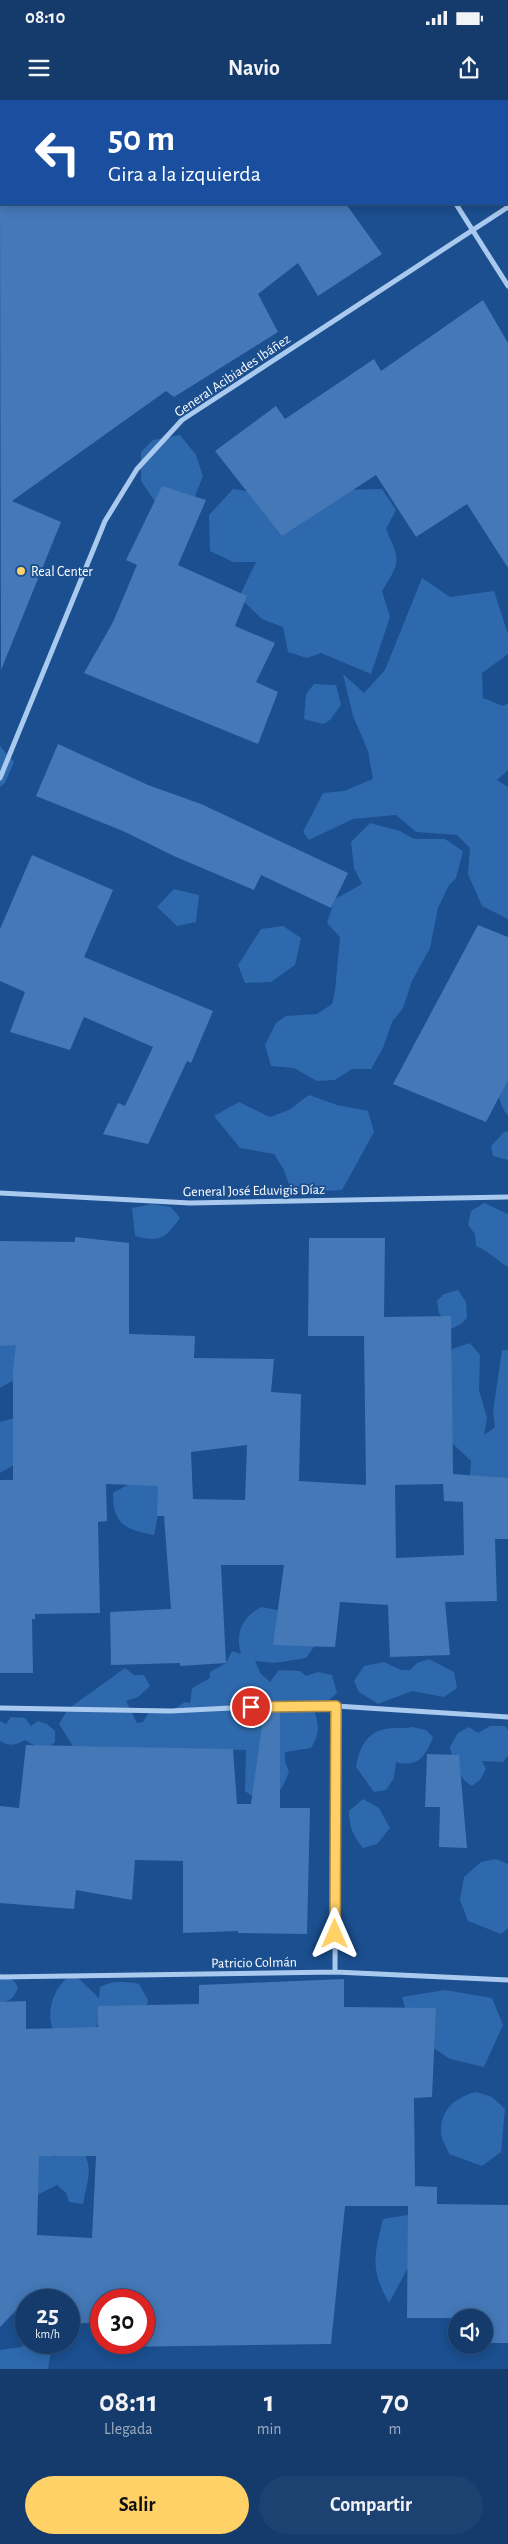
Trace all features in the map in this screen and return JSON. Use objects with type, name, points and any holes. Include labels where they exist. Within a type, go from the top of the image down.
[{"type":"street","points":[[457,205],[508,286]]},
{"type":"street","name":"General Acibiades Ibáñez","points":[[0,778],[105,521],[136,469],[182,420],[508,207]]},
{"type":"street","name":"General José Eduvigis Díaz","points":[[0,1193],[190,1203],[508,1197]]},
{"type":"street","points":[[0,1708],[171,1711],[270,1706],[336,1706],[508,1717]]},
{"type":"street","points":[[335,1972],[336,1706]]},
{"type":"street","name":"Patricio Colmán","points":[[0,1977],[335,1972],[508,1980]]},
{"type":"shaded area","points":[[180,435],[196,455],[203,476],[192,504],[156,503],[141,481],[141,452],[153,440]]},
{"type":"shaded area","points":[[233,489],[253,492],[382,489],[396,510],[386,529],[394,548],[396,561],[393,573],[382,591],[390,617],[371,674],[321,653],[307,658],[288,652],[283,627],[262,619],[239,597],[256,562],[233,562],[210,551],[209,515]]},
{"type":"shaded area","points":[[422,578],[450,597],[494,591],[508,634],[508,654],[482,673],[483,698],[503,706],[508,703],[508,770],[497,780],[508,787],[508,919],[482,906],[468,874],[470,848],[457,835],[416,832],[396,815],[353,819],[309,840],[303,832],[323,793],[344,791],[373,779],[368,751],[353,716],[343,674],[364,693],[385,670]]},
{"type":"shaded area","points":[[314,684],[336,685],[341,705],[330,720],[323,724],[304,719],[306,694]]},
{"type":"shaded area","points":[[0,746],[14,762],[5,783],[0,787]]},
{"type":"shaded area","points":[[370,823],[400,831],[414,839],[445,839],[463,851],[456,878],[449,885],[438,908],[430,948],[412,981],[403,1008],[392,1022],[383,1048],[371,1069],[352,1069],[335,1080],[317,1081],[294,1068],[271,1066],[265,1045],[276,1023],[286,1016],[317,1014],[332,1004],[340,937],[327,923],[335,899],[362,884],[354,868],[351,842]]},
{"type":"shaded area","points":[[174,889],[199,895],[196,922],[177,926],[157,907]]},
{"type":"shaded area","points":[[283,926],[301,938],[295,965],[271,982],[245,983],[238,965],[261,929]]},
{"type":"shaded area","points":[[508,1059],[508,1116],[500,1102],[499,1088],[502,1073]]},
{"type":"shaded area","points":[[309,1095],[337,1105],[368,1111],[374,1132],[342,1190],[292,1193],[284,1170],[274,1154],[240,1148],[214,1116],[239,1102],[270,1117],[289,1110]]},
{"type":"shaded area","points":[[508,1131],[508,1160],[493,1156],[491,1146],[504,1132]]},
{"type":"shaded area","points":[[484,1203],[508,1214],[508,1267],[485,1250],[476,1246],[475,1234],[468,1225],[471,1211]]},
{"type":"shaded area","points":[[152,1204],[171,1207],[180,1218],[166,1234],[156,1239],[135,1236],[132,1208]]},
{"type":"shaded area","points":[[458,1290],[466,1302],[467,1318],[461,1324],[451,1329],[439,1313],[437,1301],[444,1294]]},
{"type":"shaded area","points":[[0,1337],[19,1343],[19,1377],[0,1388]]},
{"type":"shaded area","points":[[470,1343],[480,1355],[479,1390],[487,1418],[484,1435],[495,1427],[493,1412],[502,1350],[508,1350],[508,1481],[469,1486],[471,1461],[452,1443],[450,1429],[452,1399],[448,1373],[452,1349]]},
{"type":"shaded area","points":[[25,1415],[21,1461],[0,1473],[0,1422]]},
{"type":"shaded area","points":[[138,1479],[157,1479],[163,1489],[154,1535],[128,1528],[118,1519],[115,1512],[113,1493]]},
{"type":"shaded area","points":[[262,1607],[277,1610],[300,1620],[316,1644],[306,1658],[275,1663],[255,1661],[261,1674],[270,1682],[279,1670],[300,1671],[306,1676],[318,1672],[332,1675],[337,1693],[323,1705],[312,1705],[318,1727],[314,1742],[311,1748],[285,1752],[285,1762],[289,1771],[282,1788],[275,1795],[258,1801],[245,1791],[246,1750],[73,1746],[59,1724],[68,1709],[125,1668],[134,1675],[144,1675],[150,1686],[138,1697],[126,1701],[137,1723],[143,1722],[150,1711],[171,1711],[185,1702],[190,1703],[192,1688],[210,1678],[210,1672],[226,1663],[232,1651],[241,1654],[239,1639],[242,1626],[249,1615]]},
{"type":"shaded area","points":[[429,1659],[454,1672],[457,1688],[444,1697],[412,1691],[378,1704],[359,1692],[354,1681],[364,1666],[384,1662],[401,1670],[410,1670],[417,1663]]},
{"type":"shaded area","points":[[11,1717],[25,1718],[31,1726],[38,1721],[47,1724],[55,1731],[55,1742],[47,1749],[39,1748],[25,1740],[13,1745],[0,1741],[0,1721],[6,1724]]},
{"type":"shaded area","points":[[490,1726],[505,1726],[508,1730],[508,1756],[503,1762],[482,1761],[486,1769],[480,1780],[472,1786],[456,1769],[450,1747],[458,1733],[469,1727],[478,1733]]},
{"type":"shaded area","points":[[412,1727],[426,1730],[433,1737],[427,1750],[416,1762],[396,1762],[394,1778],[386,1790],[374,1792],[356,1767],[364,1743],[372,1734],[378,1731],[388,1728]]},
{"type":"shaded area","points":[[363,1799],[379,1808],[390,1828],[377,1844],[363,1848],[352,1831],[349,1811]]},
{"type":"shaded area","points":[[496,1859],[508,1864],[508,1928],[501,1934],[468,1921],[460,1900],[464,1877],[481,1862]]},
{"type":"shaded area","points":[[0,1973],[14,1981],[18,1987],[12,1998],[0,2003]]},
{"type":"shaded area","points":[[68,1977],[77,1977],[99,1998],[100,1987],[110,1983],[129,1982],[139,1984],[148,2000],[147,2005],[109,2023],[98,2022],[94,2035],[53,2030],[50,2016],[52,2001],[58,1988]]},
{"type":"shaded area","points":[[445,1990],[492,1998],[503,2025],[484,2067],[450,2059],[412,2034],[402,1997]]},
{"type":"shaded area","points":[[477,2092],[492,2097],[505,2109],[501,2152],[482,2166],[449,2154],[441,2132],[443,2117],[451,2105],[463,2097]]},
{"type":"shaded area","points":[[26,2129],[55,2157],[75,2138],[86,2156],[89,2170],[83,2204],[69,2202],[66,2193],[57,2185],[14,2207]]},
{"type":"shaded area","points":[[413,2214],[417,2251],[389,2303],[376,2271],[377,2243],[383,2219]]},
{"type":"shaded area","points":[[15,2348],[15,2354],[50,2354],[48,2369],[0,2369],[0,2350]]},
{"type":"building","points":[[0,205],[347,205],[382,254],[318,296],[298,263],[258,294],[278,332],[174,397],[166,391],[12,501],[61,522],[1,670]]},
{"type":"building","points":[[483,300],[508,343],[508,568],[467,504],[416,537],[376,475],[282,536],[215,451],[276,406],[285,419],[374,359],[381,371]]},
{"type":"building","points":[[162,486],[206,500],[178,565],[247,596],[235,626],[275,643],[256,682],[278,692],[258,744],[84,673],[113,622],[137,565],[126,560]]},
{"type":"building","points":[[58,744],[148,785],[201,804],[348,873],[331,908],[261,875],[254,890],[176,857],[123,831],[36,796]]},
{"type":"building","points":[[32,855],[113,890],[84,957],[213,1011],[191,1063],[187,1061],[148,1144],[103,1134],[118,1103],[125,1106],[153,1047],[84,1017],[70,1050],[10,1032],[25,992],[0,981],[0,929]]},
{"type":"building","points":[[478,925],[508,937],[508,1080],[486,1122],[393,1084]]},
{"type":"building","points":[[75,1237],[129,1243],[129,1334],[195,1336],[194,1358],[274,1359],[271,1392],[301,1394],[299,1481],[366,1485],[364,1336],[308,1336],[309,1238],[385,1238],[384,1317],[451,1316],[453,1474],[508,1478],[508,1539],[495,1539],[497,1601],[445,1602],[450,1655],[390,1657],[388,1605],[340,1602],[335,1647],[273,1645],[284,1565],[221,1565],[226,1663],[180,1666],[180,1663],[111,1665],[110,1612],[171,1609],[164,1516],[157,1516],[158,1486],[106,1484],[107,1521],[98,1522],[100,1613],[35,1614],[35,1619],[32,1619],[33,1673],[0,1673],[0,1480],[13,1480],[13,1370],[16,1345],[0,1346],[0,1241],[75,1242]],"holes":[[[247,1445],[245,1500],[193,1499],[191,1452]],[[443,1484],[444,1501],[463,1502],[464,1555],[396,1558],[395,1485]]]},
{"type":"building","points":[[280,1710],[280,1808],[310,1808],[307,1934],[238,1933],[238,1931],[183,1933],[183,1861],[135,1860],[132,1900],[76,1890],[74,1909],[0,1903],[0,1806],[19,1808],[26,1745],[233,1749],[237,1804],[251,1804],[264,1711]]},
{"type":"building","points":[[427,1754],[459,1755],[467,1848],[439,1847],[440,1807],[425,1807]]},
{"type":"building","points":[[344,1979],[344,2007],[436,2008],[432,2097],[414,2098],[415,2186],[437,2187],[437,2204],[508,2205],[508,2343],[493,2343],[493,2309],[448,2309],[448,2318],[407,2318],[408,2206],[345,2206],[331,2344],[155,2346],[155,2289],[90,2289],[90,2323],[80,2323],[80,2289],[15,2289],[15,2311],[0,2327],[0,2002],[26,2001],[26,2029],[98,2027],[98,2006],[199,2004],[199,1985]],"holes":[[[39,2156],[96,2156],[92,2238],[37,2235]]]},
{"type":"place","name":"Real Center","points":[[21,571]]},
{"type":"route","points":[[251,1707],[336,1706],[335,1934]]}]
